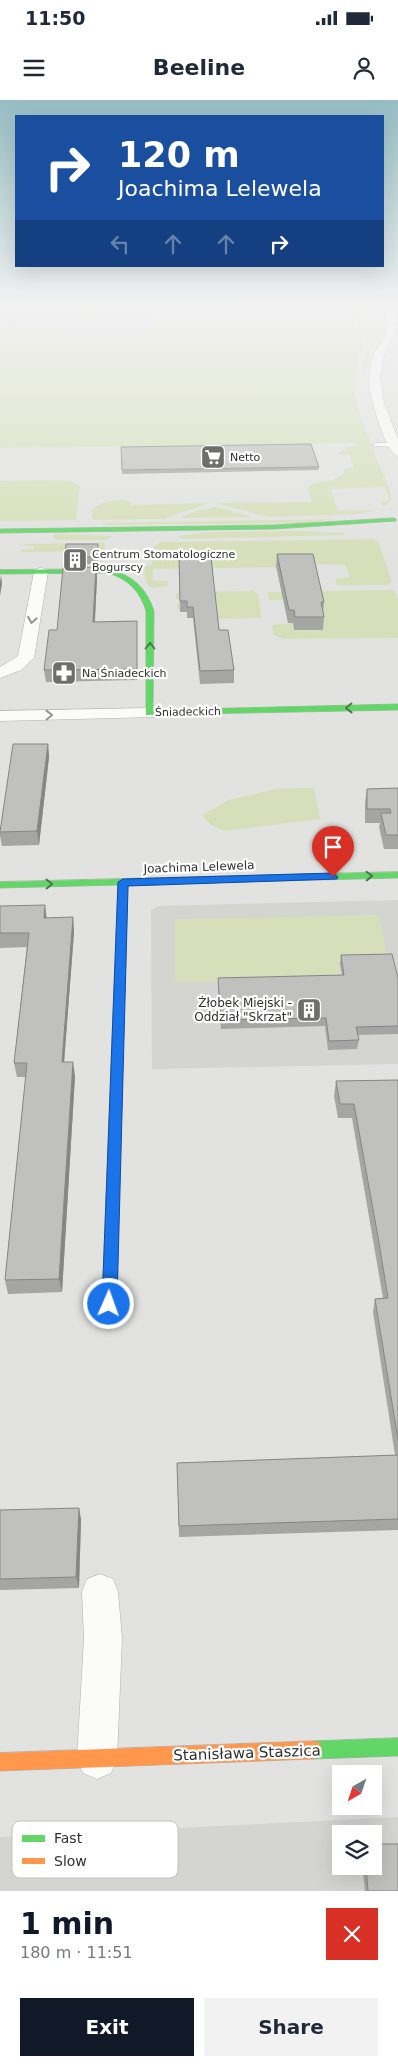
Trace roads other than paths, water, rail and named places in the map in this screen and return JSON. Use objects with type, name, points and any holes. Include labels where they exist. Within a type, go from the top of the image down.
[{"type":"street","points":[[377,390],[379,407],[396,445]]},
{"type":"street","points":[[0,531],[274,527],[396,523]]},
{"type":"street","name":"Śniadeckich","points":[[0,572],[119,573],[130,579],[148,604],[150,611],[149,713],[398,707]]},
{"type":"street","points":[[0,673],[26,658],[41,572]]},
{"type":"street","points":[[0,716],[149,713]]},
{"type":"street","name":"Joachima Lelewela","points":[[0,885],[398,875]]},
{"type":"street","points":[[97,1759],[103,1638],[100,1592]]},
{"type":"street","name":"Stanisława Staszica","points":[[0,1762],[398,1747]]},
{"type":"lane","points":[[375,445],[396,445]]},
{"type":"lane","points":[[109,1304],[123,882]]},
{"type":"place","name":"Netto","points":[[213,457]]},
{"type":"place","name":"Centrum Stomatologiczne Bogurscy","points":[[75,560]]},
{"type":"place","name":"Na Śniadeckich","points":[[64,673]]},
{"type":"place","name":"Żłobek Miejski - Oddział \"Skrzat\"","points":[[309,1010]]}]
